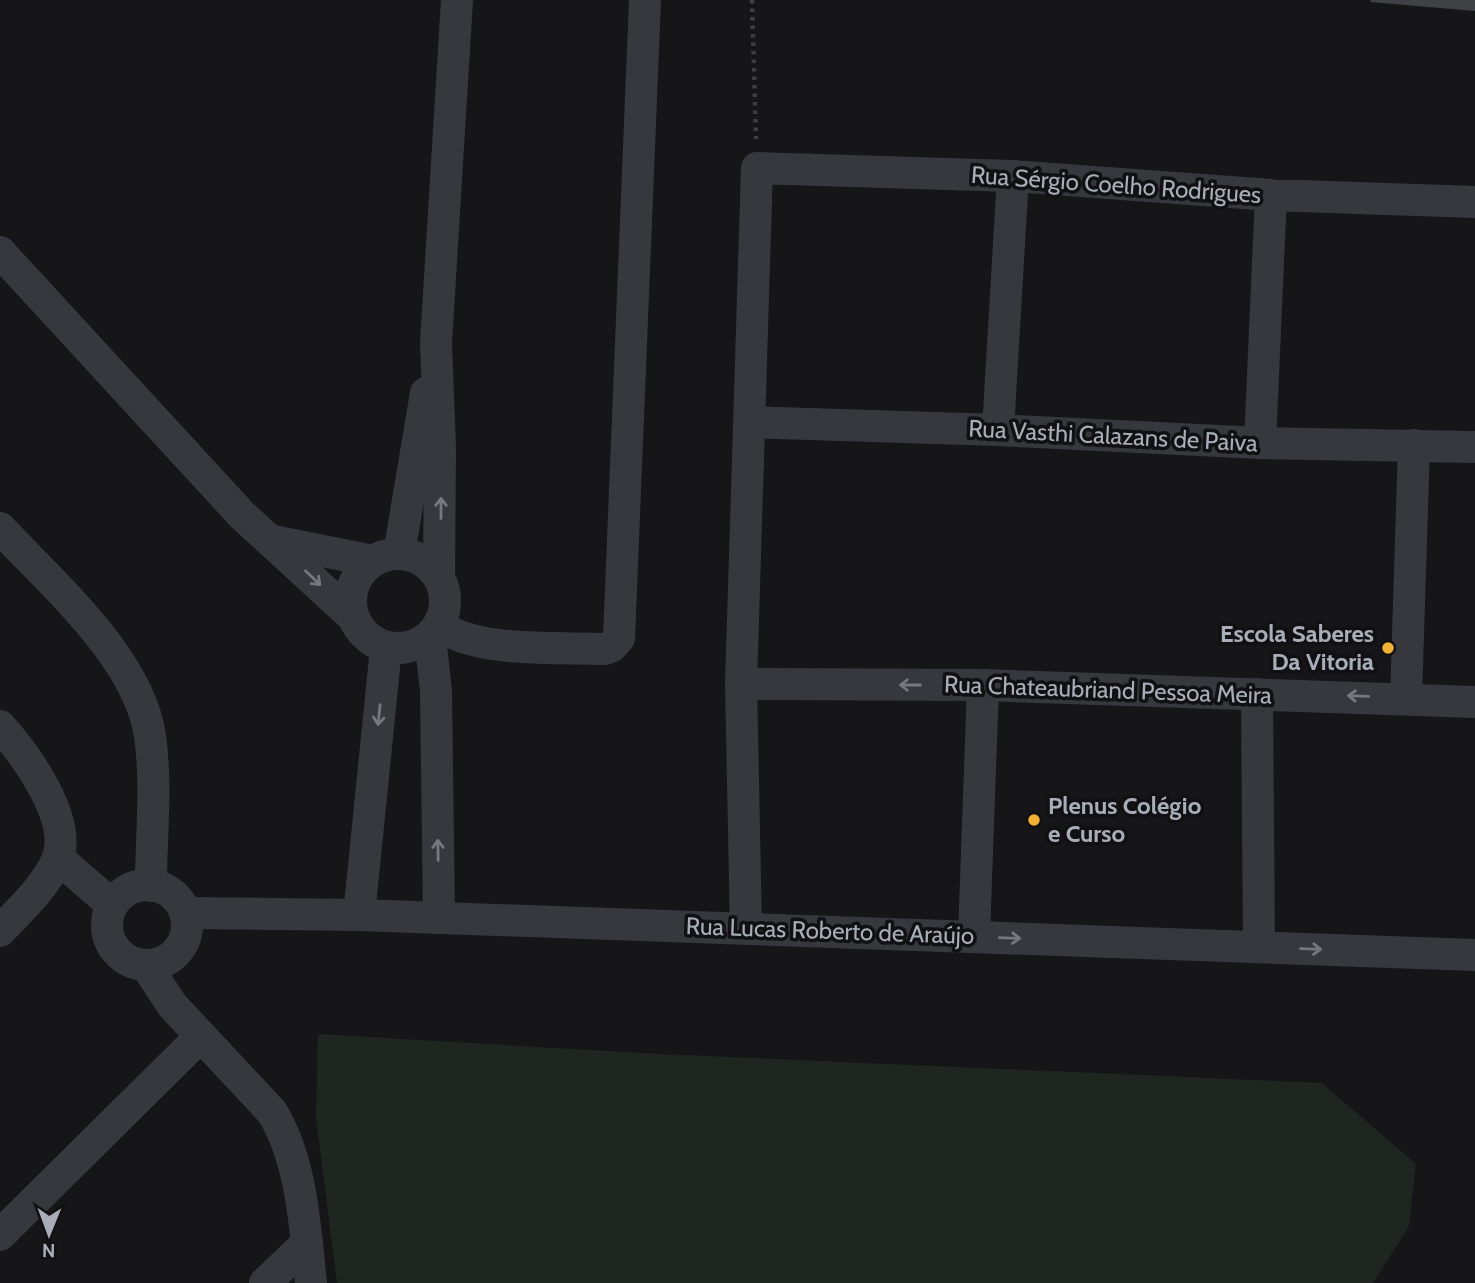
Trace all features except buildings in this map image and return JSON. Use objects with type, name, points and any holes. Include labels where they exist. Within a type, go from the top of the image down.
[{"type":"street","points":[[439,918],[435,632],[446,599],[439,576],[441,461],[436,343],[457,0]]},
{"type":"street","points":[[0,252],[233,505],[352,616],[365,635],[386,648],[416,646],[435,632],[517,645],[605,649],[619,638],[645,0]]},
{"type":"street","points":[[746,928],[741,684],[757,168]]},
{"type":"street","name":"Rua Sérgio Coelho Rodrigues","points":[[757,168],[1013,176],[1271,195],[1475,202]]},
{"type":"street","points":[[998,430],[1013,176]]},
{"type":"street","points":[[1260,443],[1271,195]]},
{"type":"street","points":[[352,616],[350,600],[353,585],[386,557],[436,343]]},
{"type":"street","name":"Rua Vasthi Calazans de Paiva","points":[[750,422],[998,430],[1260,443],[1475,447]]},
{"type":"street","points":[[1406,698],[1414,445]]},
{"type":"street","points":[[0,527],[102,639],[132,681],[150,735],[154,781],[151,886]]},
{"type":"street","points":[[273,541],[422,561],[439,576]]},
{"type":"street","points":[[359,915],[386,648]]},
{"type":"street","name":"Rua Chateaubriand Pessoa Meira","points":[[741,684],[983,685],[1475,702]]},
{"type":"street","points":[[974,936],[983,685]]},
{"type":"street","points":[[1257,694],[1259,947]]},
{"type":"street","points":[[0,726],[30,764],[50,802],[59,827],[58,858],[51,873],[0,931]]},
{"type":"street","points":[[58,858],[112,905]]},
{"type":"street","points":[[151,886],[166,890],[178,900],[185,913],[187,928],[183,943],[174,955],[160,963],[146,965],[130,961],[116,951],[108,937],[107,920],[112,905],[122,894],[136,887],[151,886]]},
{"type":"street","name":"Rua Lucas Roberto de Araújo","points":[[185,913],[359,915],[1475,955]]},
{"type":"street","points":[[146,965],[172,1004],[272,1112],[282,1128],[295,1172],[312,1283]]},
{"type":"street","points":[[0,1235],[201,1036]]},
{"type":"street","points":[[265,1283],[307,1243]]},
{"type":"path","points":[[752,0],[757,168]]},
{"type":"shaded area","points":[[318,1034],[659,1054],[1322,1083],[1416,1164],[1409,1226],[1373,1283],[337,1283],[316,1118]]},
{"type":"place","name":"Escola Saberes Da Vitoria","points":[[1388,648]]},
{"type":"place","name":"Plenus Colégio e Curso","points":[[1034,820]]}]
